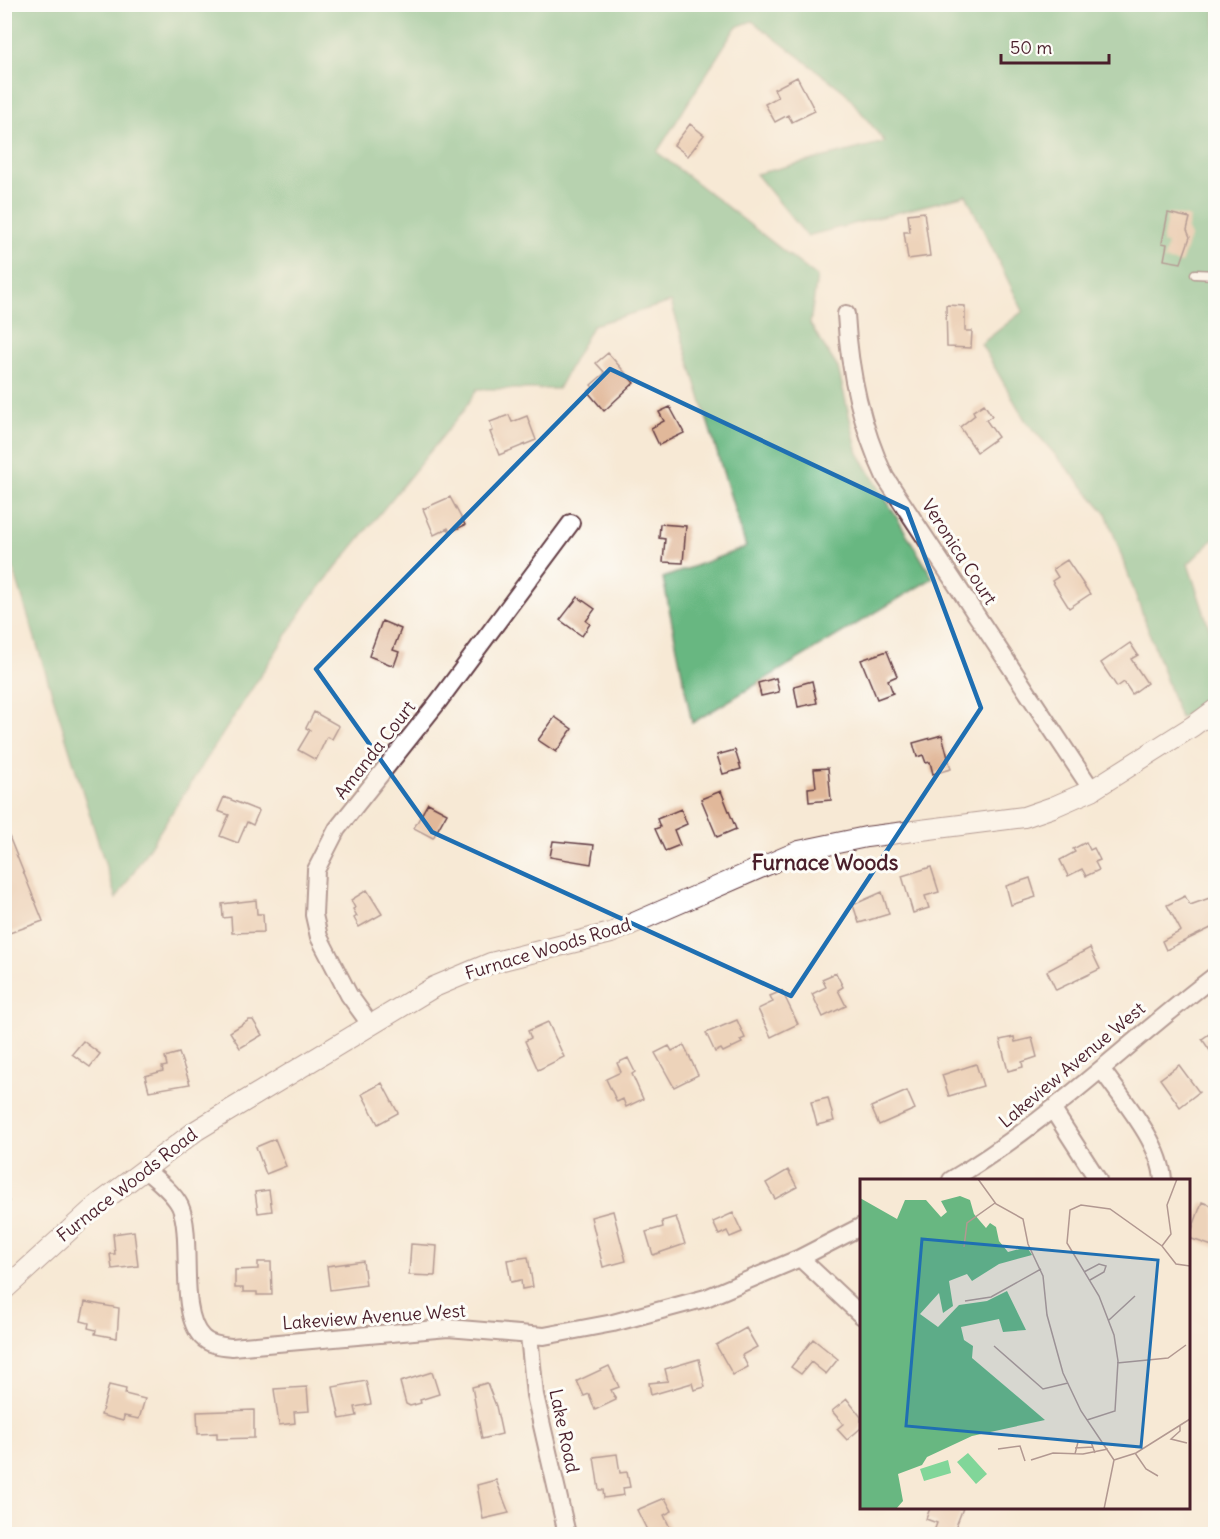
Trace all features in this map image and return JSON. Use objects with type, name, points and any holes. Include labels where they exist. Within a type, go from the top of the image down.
[{"type":"street","name":"Veronica Court","points":[[846,314],[861,415],[885,477],[1092,790]]},
{"type":"street","name":"Amanda Court","points":[[370,1024],[349,995],[319,937],[314,915],[316,870],[337,829],[438,702],[571,524]]},
{"type":"street","name":"Furnace Woods Road","points":[[4,1290],[96,1206],[197,1130],[434,987],[491,963],[610,933],[799,851],[866,837],[1023,816],[1092,790],[1193,726],[1215,709]]},
{"type":"street","name":"Lakeview Avenue West","points":[[953,1179],[984,1161],[1053,1110],[1102,1070],[1160,1017],[1215,975]]},
{"type":"street","points":[[1102,1070],[1140,1124],[1160,1160],[1163,1179]]},
{"type":"street","points":[[1053,1110],[1097,1179]]},
{"type":"street","name":"Lakeview Avenue West","points":[[144,1169],[179,1205],[186,1240],[191,1311],[199,1334],[203,1339],[217,1345],[232,1347],[448,1328],[544,1336],[613,1323],[706,1298],[800,1258],[860,1228]]},
{"type":"street","points":[[800,1258],[860,1315]]},
{"type":"street","name":"Lake Road","points":[[529,1335],[535,1395],[567,1534]]},
{"type":"lane","points":[[1195,274],[1215,275]]},
{"type":"highlighted area","points":[[610,369],[907,509],[981,708],[791,996],[432,832],[316,669]]},
{"type":"green space","points":[[4,5],[1215,5],[1216,537],[1188,564],[1215,645],[1215,696],[1180,718],[1106,513],[1025,420],[981,344],[1023,311],[966,195],[807,236],[756,174],[885,142],[845,92],[752,21],[736,27],[657,152],[817,277],[810,324],[838,368],[858,453],[933,578],[692,723],[663,578],[746,547],[671,302],[593,325],[558,389],[477,389],[464,410],[308,602],[116,899],[5,542]]},
{"type":"building","points":[[797,77],[815,111],[792,122],[788,115],[775,122],[765,104],[778,97],[774,89]]},
{"type":"building","points":[[690,124],[704,135],[688,156],[674,145]]},
{"type":"building","points":[[924,212],[930,256],[908,259],[904,232],[910,232],[908,214]]},
{"type":"building","points":[[1168,213],[1190,218],[1187,230],[1190,237],[1181,263],[1164,260],[1167,244],[1162,243]]},
{"type":"building","points":[[946,305],[965,306],[965,331],[972,331],[971,348],[947,347]]},
{"type":"building","points":[[608,353],[634,383],[604,411],[588,392],[593,387],[591,385],[605,373],[596,363]]},
{"type":"building","points":[[984,404],[992,416],[986,420],[998,437],[977,452],[960,427],[975,415],[973,411]]},
{"type":"building","points":[[670,407],[684,433],[659,445],[651,428],[664,421],[659,412]]},
{"type":"building","points":[[509,415],[512,422],[527,416],[536,440],[499,455],[490,432],[493,431],[490,422]]},
{"type":"building","points":[[450,497],[465,525],[450,532],[448,528],[434,535],[423,509]]},
{"type":"building","points":[[660,524],[686,526],[683,563],[663,562],[665,539],[659,538]]},
{"type":"building","points":[[1067,560],[1090,594],[1069,608],[1052,581],[1058,577],[1053,569]]},
{"type":"building","points":[[578,597],[595,609],[586,621],[590,624],[582,636],[560,620]]},
{"type":"building","points":[[382,621],[401,629],[393,650],[399,652],[394,666],[369,656]]},
{"type":"building","points":[[1130,643],[1138,655],[1131,659],[1147,683],[1132,694],[1124,682],[1117,687],[1101,663]]},
{"type":"building","points":[[887,651],[897,676],[888,680],[893,693],[877,699],[861,660]]},
{"type":"building","points":[[776,678],[779,692],[761,696],[758,683]]},
{"type":"building","points":[[812,681],[817,703],[798,707],[794,686]]},
{"type":"building","points":[[314,712],[339,726],[332,739],[327,737],[316,760],[298,750],[310,730],[306,728]]},
{"type":"building","points":[[555,717],[572,729],[556,752],[538,740]]},
{"type":"building","points":[[942,735],[951,769],[933,774],[930,762],[926,763],[923,755],[917,757],[913,743]]},
{"type":"building","points":[[735,750],[741,769],[723,774],[717,755]]},
{"type":"building","points":[[828,768],[831,800],[809,802],[808,788],[816,787],[814,769]]},
{"type":"building","points":[[721,791],[736,829],[717,837],[701,799]]},
{"type":"building","points":[[224,797],[259,811],[253,825],[247,822],[238,843],[220,836],[229,815],[218,811]]},
{"type":"building","points":[[428,803],[447,813],[433,838],[414,828]]},
{"type":"building","points":[[681,809],[687,824],[674,830],[680,845],[665,851],[655,829],[660,827],[657,819]]},
{"type":"building","points":[[4,824],[43,921],[4,935]]},
{"type":"building","points":[[553,841],[594,845],[591,864],[550,857]]},
{"type":"building","points":[[1086,842],[1090,850],[1094,848],[1100,860],[1095,862],[1099,870],[1086,876],[1082,869],[1068,876],[1060,860],[1075,852],[1073,849]]},
{"type":"building","points":[[931,867],[939,892],[925,896],[929,908],[913,913],[902,876]]},
{"type":"building","points":[[1030,878],[1036,897],[1011,905],[1006,886]]},
{"type":"building","points":[[367,890],[382,914],[359,927],[354,918],[357,916],[351,900]]},
{"type":"building","points":[[882,892],[889,914],[859,923],[853,905]]},
{"type":"building","points":[[1185,896],[1190,905],[1215,896],[1215,926],[1166,950],[1162,941],[1181,931],[1167,905]]},
{"type":"building","points":[[256,900],[257,914],[263,914],[264,932],[232,933],[231,917],[223,918],[222,904]]},
{"type":"building","points":[[1090,948],[1100,969],[1056,990],[1047,971]]},
{"type":"building","points":[[836,973],[843,987],[838,990],[846,1006],[823,1017],[812,994],[826,987],[822,979]]},
{"type":"building","points":[[782,991],[798,1024],[771,1037],[758,1009],[773,1002],[770,996]]},
{"type":"building","points":[[249,1020],[253,1020],[262,1035],[240,1048],[230,1032]]},
{"type":"building","points":[[737,1020],[745,1038],[740,1040],[742,1043],[723,1052],[721,1049],[715,1052],[706,1033]]},
{"type":"building","points":[[548,1022],[564,1057],[538,1070],[525,1041],[531,1038],[528,1031]]},
{"type":"building","points":[[1215,1030],[1215,1058],[1202,1039]]},
{"type":"building","points":[[1014,1037],[1015,1042],[1032,1038],[1037,1057],[1022,1062],[1023,1067],[1008,1071],[1000,1040]]},
{"type":"building","points":[[83,1041],[100,1054],[90,1067],[72,1054]]},
{"type":"building","points":[[684,1045],[698,1075],[674,1087],[655,1053],[669,1046],[672,1051]]},
{"type":"building","points":[[179,1053],[190,1084],[149,1091],[145,1076],[163,1071],[162,1067],[167,1066],[165,1057]]},
{"type":"building","points":[[628,1058],[643,1099],[626,1107],[623,1099],[617,1102],[606,1079],[621,1072],[617,1063]]},
{"type":"building","points":[[976,1064],[983,1086],[949,1096],[942,1075]]},
{"type":"building","points":[[1179,1065],[1199,1092],[1180,1107],[1160,1079]]},
{"type":"building","points":[[382,1083],[398,1113],[378,1124],[362,1094]]},
{"type":"building","points":[[907,1091],[915,1109],[879,1125],[871,1107]]},
{"type":"building","points":[[828,1098],[834,1121],[817,1125],[811,1102]]},
{"type":"building","points":[[275,1139],[286,1166],[266,1174],[256,1147]]},
{"type":"building","points":[[788,1170],[797,1187],[775,1199],[766,1183]]},
{"type":"building","points":[[269,1190],[272,1211],[258,1213],[255,1192]]},
{"type":"building","points":[[1202,1202],[1215,1207],[1215,1247],[1190,1238]]},
{"type":"building","points":[[613,1211],[626,1261],[603,1267],[591,1217]]},
{"type":"building","points":[[733,1213],[742,1232],[730,1237],[727,1231],[719,1235],[713,1222]]},
{"type":"building","points":[[676,1217],[685,1244],[653,1255],[646,1232],[663,1227],[662,1221]]},
{"type":"building","points":[[134,1231],[138,1266],[112,1269],[110,1254],[115,1254],[113,1234]]},
{"type":"building","points":[[411,1244],[437,1246],[435,1276],[409,1275]]},
{"type":"building","points":[[528,1257],[533,1287],[522,1289],[521,1280],[511,1282],[507,1260]]},
{"type":"building","points":[[363,1261],[366,1285],[330,1290],[327,1266]]},
{"type":"building","points":[[258,1262],[271,1262],[272,1295],[257,1295],[257,1292],[243,1292],[243,1288],[235,1288],[235,1270],[258,1269]]},
{"type":"building","points":[[85,1302],[119,1308],[117,1338],[95,1334],[96,1330],[88,1328],[89,1323],[81,1321]]},
{"type":"building","points":[[746,1328],[757,1347],[742,1355],[748,1367],[733,1375],[716,1345]]},
{"type":"building","points":[[813,1339],[838,1359],[826,1374],[811,1362],[801,1374],[791,1367]]},
{"type":"building","points":[[699,1359],[705,1387],[694,1390],[692,1383],[651,1395],[649,1383],[668,1381],[665,1369]]},
{"type":"building","points":[[609,1366],[619,1387],[611,1390],[616,1400],[595,1410],[589,1394],[584,1396],[577,1381]]},
{"type":"building","points":[[432,1372],[439,1394],[420,1400],[421,1403],[410,1406],[406,1404],[400,1382]]},
{"type":"building","points":[[366,1381],[371,1404],[355,1407],[357,1416],[340,1419],[333,1387]]},
{"type":"building","points":[[487,1383],[496,1406],[502,1434],[482,1439],[472,1387]]},
{"type":"building","points":[[109,1385],[126,1389],[125,1394],[145,1399],[139,1419],[124,1416],[123,1421],[101,1415]]},
{"type":"building","points":[[307,1387],[309,1411],[294,1412],[295,1423],[279,1425],[274,1389]]},
{"type":"building","points":[[847,1399],[860,1416],[860,1429],[847,1440],[837,1429],[843,1424],[832,1411]]},
{"type":"building","points":[[254,1410],[254,1438],[217,1439],[217,1433],[198,1434],[197,1412]]},
{"type":"building","points":[[617,1454],[620,1473],[627,1472],[630,1487],[623,1488],[624,1495],[604,1498],[603,1490],[599,1490],[594,1457]]},
{"type":"building","points":[[496,1480],[509,1513],[483,1519],[477,1485]]},
{"type":"building","points":[[665,1498],[672,1511],[664,1515],[673,1534],[649,1534],[637,1510]]},
{"type":"building","points":[[930,1509],[963,1509],[953,1534],[933,1534],[937,1523],[926,1519]]},
{"type":"district","name":"Furnace Woods","points":[[825,863]]}]
